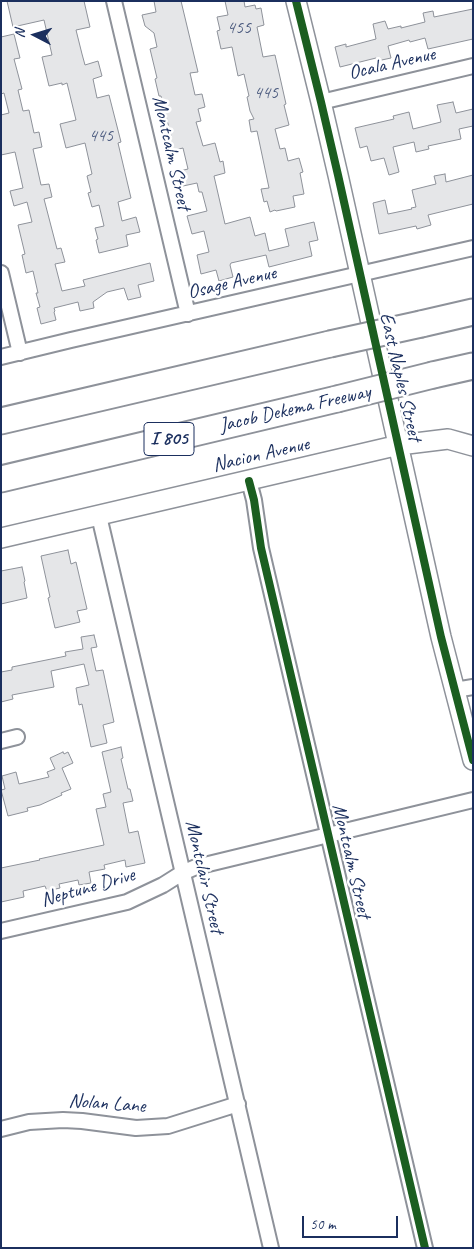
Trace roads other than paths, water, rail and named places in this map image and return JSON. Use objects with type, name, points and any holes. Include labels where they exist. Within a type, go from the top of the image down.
[{"type":"highway","points":[[1,421],[330,344],[473,313]]},
{"type":"highway","name":"Jacob Dekema Freeway","points":[[1,479],[473,366]]},
{"type":"street","name":"Montcalm Street","points":[[114,1],[188,314]]},
{"type":"street","name":"East Naples Street","points":[[296,1],[322,102],[416,528],[464,688],[473,760]]},
{"type":"street","name":"Ocala Avenue","points":[[322,102],[473,66]]},
{"type":"street","name":"Osage Avenue","points":[[1,357],[473,248]]},
{"type":"street","points":[[1,273],[20,353]]},
{"type":"street","name":"Nacion Avenue","points":[[1,538],[399,445],[448,439],[473,446]]},
{"type":"street","name":"Montcalm Street","points":[[249,481],[254,500],[261,548],[425,1248]]},
{"type":"street","name":"Montclair Street","points":[[98,516],[271,1248]]},
{"type":"street","points":[[1,741],[17,738]]},
{"type":"street","name":"Neptune Drive","points":[[1,931],[127,902],[196,867],[473,800]]},
{"type":"street","name":"Nolan Lane","points":[[1,1129],[29,1122],[63,1120],[136,1128],[168,1126],[238,1104]]}]
